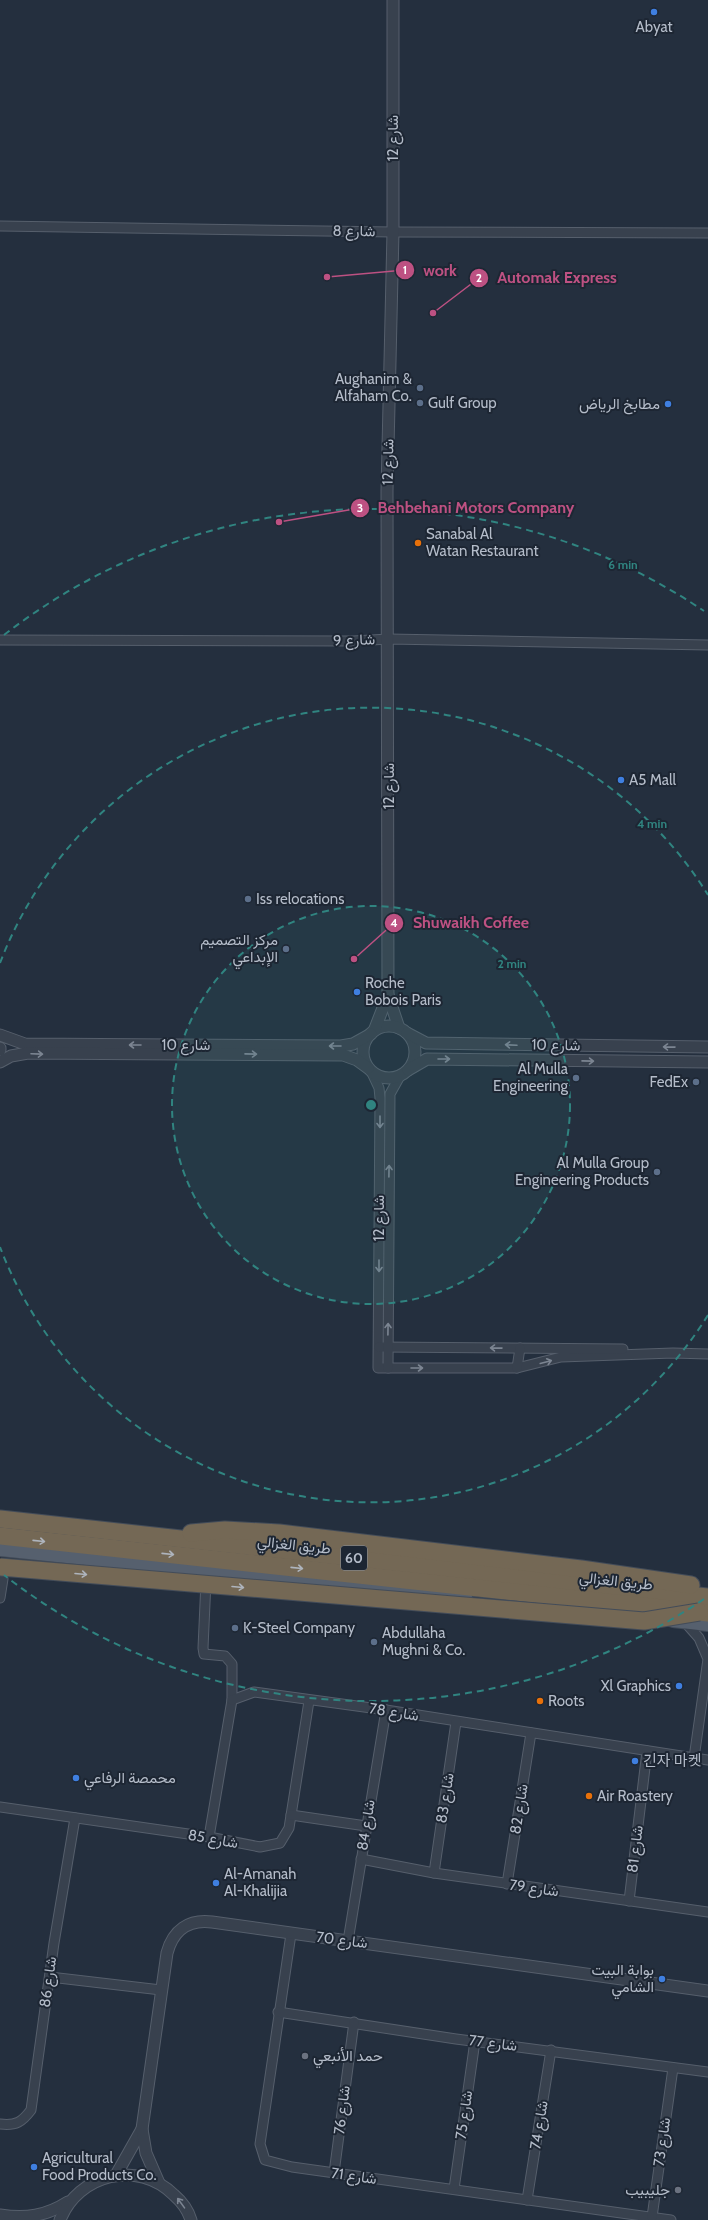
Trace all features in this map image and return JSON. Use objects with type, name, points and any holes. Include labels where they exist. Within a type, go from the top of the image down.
[{"type":"highway","name":"طريق الغزالي","points":[[0,1519],[708,1597]]},
{"type":"highway","points":[[189,1533],[225,1530],[279,1533],[581,1569],[682,1583],[708,1590]]},
{"type":"highway","name":"طريق الغزالي","points":[[0,1536],[705,1616]]},
{"type":"highway","points":[[0,1568],[644,1621],[705,1616]]},
{"type":"main road","name":"طريق الغزالي","points":[[0,1513],[708,1590]]},
{"type":"main road","points":[[0,1549],[683,1621],[705,1616]]},
{"type":"street","name":"شارع 12","points":[[372,1032],[388,995],[389,639],[387,491],[393,232],[393,0]]},
{"type":"street","name":"شارع 8","points":[[0,226],[393,232],[708,233]]},
{"type":"street","name":"شارع 9","points":[[0,640],[353,641],[389,639],[708,645]]},
{"type":"street","name":"شارع 12","points":[[388,995],[403,1030]]},
{"type":"street","points":[[382,1027],[403,1030],[415,1047],[413,1063],[404,1073],[385,1078],[370,1069],[363,1054],[366,1040],[372,1032],[382,1027]]},
{"type":"street","name":"شارع 10","points":[[403,1030],[426,1044],[708,1047]]},
{"type":"street","name":"شارع 10","points":[[0,1062],[11,1056],[28,1053],[341,1046],[353,1044],[372,1032]]},
{"type":"street","name":"شارع 10","points":[[0,1035],[25,1044],[223,1049],[343,1055],[357,1060],[370,1069]]},
{"type":"street","name":"شارع 10","points":[[404,1073],[427,1059],[708,1062]]},
{"type":"street","name":"شارع 12","points":[[370,1069],[380,1088],[383,1347],[388,1368],[378,1368],[383,1347],[390,1094],[404,1073]]},
{"type":"street","points":[[383,1347],[708,1349]]},
{"type":"street","points":[[517,1368],[520,1348]]},
{"type":"street","points":[[388,1368],[517,1368],[561,1357],[673,1353],[708,1354]]},
{"type":"street","points":[[0,1568],[3,1580],[0,1598]]},
{"type":"street","points":[[197,1570],[206,1581],[204,1654],[225,1656],[232,1664],[232,1700],[209,1837]]},
{"type":"street","points":[[683,1621],[699,1638],[708,1659],[694,1758]]},
{"type":"street","name":"شارع 78","points":[[232,1700],[254,1692],[386,1710],[531,1734],[708,1760]]},
{"type":"street","name":"شارع 85","points":[[0,1807],[209,1837],[260,1848],[280,1843],[289,1828],[309,1700]]},
{"type":"street","name":"شارع 84","points":[[348,1941],[360,1859],[386,1710]]},
{"type":"street","name":"شارع 83","points":[[434,1873],[456,1722]]},
{"type":"street","name":"شارع 82","points":[[507,1884],[531,1734]]},
{"type":"street","name":"شارع 81","points":[[629,1900],[647,1751]]},
{"type":"street","points":[[291,1816],[366,1826]]},
{"type":"street","name":"شارع 86","points":[[0,2124],[10,2125],[22,2122],[31,2110],[54,1943],[75,1818]]},
{"type":"street","name":"شارع 79","points":[[360,1859],[434,1873],[708,1912]]},
{"type":"street","name":"شارع 70","points":[[159,2183],[146,2153],[142,2129],[161,1990],[170,1942],[175,1933],[192,1922],[202,1921],[708,1991]]},
{"type":"street","name":"شارع 71","points":[[291,1934],[278,2012],[260,2144],[266,2160],[292,2167],[672,2220]]},
{"type":"street","points":[[50,1977],[161,1990]]},
{"type":"street","name":"شارع 77","points":[[278,2012],[475,2041],[708,2072]]},
{"type":"street","name":"شارع 76","points":[[334,2173],[354,2022]]},
{"type":"street","name":"شارع 75","points":[[454,2189],[475,2041]]},
{"type":"street","name":"شارع 74","points":[[527,2200],[551,2050]]},
{"type":"street","name":"شارع 73","points":[[652,2217],[673,2068]]},
{"type":"street","name":"شارع 70","points":[[116,2175],[142,2129]]},
{"type":"street","points":[[8,2217],[41,2216],[54,2211],[72,2200],[91,2183],[116,2175],[131,2174],[145,2177],[159,2183],[181,2202],[192,2219]]},
{"type":"street","points":[[60,2220],[72,2200]]},
{"type":"place","name":"Abyat","points":[[654,12]]},
{"type":"place","name":"work","points":[[327,277]]},
{"type":"place","name":"Automak Express","points":[[433,313]]},
{"type":"place","name":"Aughanim & Alfaham Co.","points":[[420,388]]},
{"type":"place","name":"Gulf Group","points":[[420,403]]},
{"type":"place","name":"مطابخ الرياض","points":[[668,404]]},
{"type":"place","name":"Behbehani Motors Company","points":[[279,522]]},
{"type":"place","name":"Sanabal Al Watan Restaurant","points":[[418,543]]},
{"type":"place","name":"A5 Mall","points":[[621,780]]},
{"type":"place","name":"Iss relocations","points":[[248,899]]},
{"type":"place","name":"مركز التصميم الإبداعي","points":[[286,949]]},
{"type":"place","name":"Shuwaikh Coffee","points":[[354,959]]},
{"type":"place","name":"Roche Bobois Paris","points":[[357,992]]},
{"type":"place","name":"Al Mulla Engineering","points":[[576,1078]]},
{"type":"place","name":"FedEx","points":[[696,1082]]},
{"type":"place","name":"Al Mulla Group Engineering Products","points":[[657,1172]]},
{"type":"place","name":"K-Steel Company","points":[[235,1628]]},
{"type":"place","name":"Abdullaha Mughni & Co.","points":[[374,1642]]},
{"type":"place","name":"Xl Graphics","points":[[679,1686]]},
{"type":"place","name":"Roots","points":[[540,1701]]},
{"type":"place","name":"긴자 마켓","points":[[635,1761]]},
{"type":"place","name":"محمصة الرفاعي","points":[[76,1778]]},
{"type":"place","name":"Air Roastery","points":[[589,1796]]},
{"type":"place","name":"Al-Amanah Al-Khalijia","points":[[216,1883]]},
{"type":"place","name":"بوابة البيت الشامي","points":[[662,1979]]},
{"type":"place","name":"حمد الأنبعي","points":[[305,2056]]},
{"type":"place","name":"Agricultural Food Products Co.","points":[[34,2167]]},
{"type":"place","name":"جليبيب","points":[[678,2190]]}]
